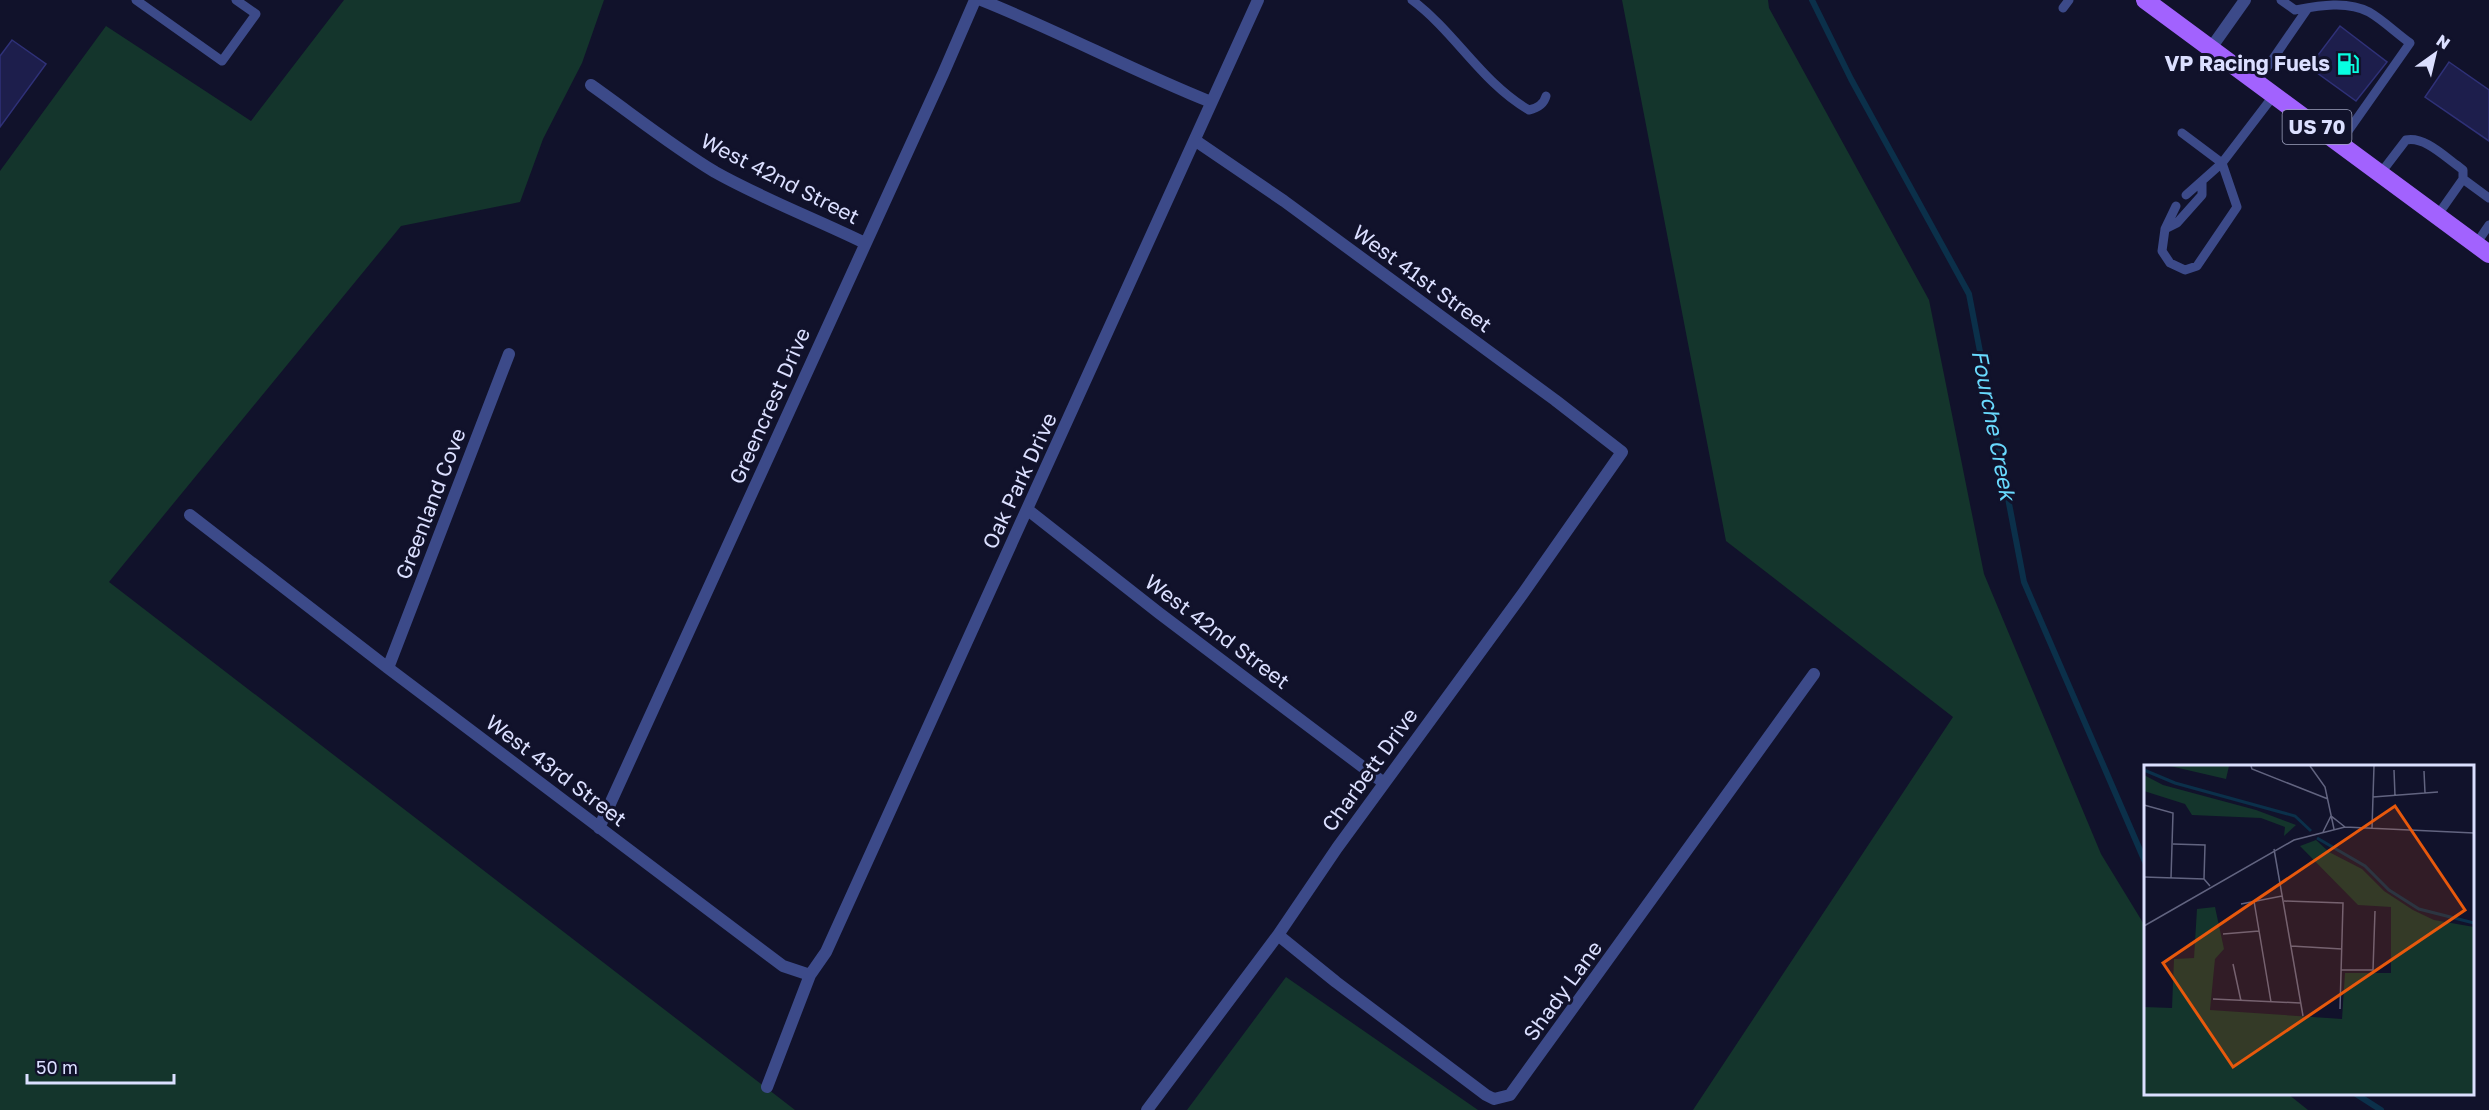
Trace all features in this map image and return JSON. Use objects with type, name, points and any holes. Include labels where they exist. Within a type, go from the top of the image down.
[{"type":"main road","name":"US 70","points":[[2145,0],[2483,249]]},
{"type":"street","name":"Greencrest Drive","points":[[599,828],[975,0]]},
{"type":"street","points":[[981,0],[1042,24],[1112,59],[1211,102]]},
{"type":"street","name":"Oak Park Drive","points":[[810,975],[826,952],[1196,141],[1211,102],[1246,31],[1258,0]]},
{"type":"street","points":[[2211,48],[2245,0]]},
{"type":"street","name":"West 42nd Street","points":[[591,85],[716,172],[765,198],[865,243]]},
{"type":"street","name":"West 41st Street","points":[[1196,141],[1284,201],[1555,400],[1622,452]]},
{"type":"street","name":"Greenland Cove","points":[[388,668],[509,354]]},
{"type":"street","name":"Charbett Drive","points":[[1147,1110],[1278,935],[1384,783],[1524,592],[1622,452]]},
{"type":"street","name":"West 42nd Street","points":[[1028,510],[1159,613],[1384,783]]},
{"type":"street","name":"West 43rd Street","points":[[190,515],[388,668],[783,966],[810,975]]},
{"type":"street","name":"Shady Lane","points":[[1278,935],[1336,982],[1486,1095],[1494,1099],[1503,1099],[1514,1091],[1814,674]]},
{"type":"street","points":[[767,1087],[810,975]]},
{"type":"lane","points":[[136,0],[222,61],[256,14],[236,0]]},
{"type":"lane","points":[[1412,0],[1428,12],[1474,63],[1511,99],[1529,110],[1535,109],[1545,101],[1546,96]]},
{"type":"lane","points":[[2281,0],[2295,10],[2343,6],[2367,11],[2410,43],[2339,144]]},
{"type":"lane","points":[[2256,82],[2308,8]]},
{"type":"lane","points":[[2186,195],[2222,163],[2274,95]]},
{"type":"lane","points":[[2176,206],[2165,229],[2162,251],[2170,263],[2185,270],[2197,266],[2238,207],[2222,163],[2182,133]]},
{"type":"lane","points":[[2380,174],[2406,140],[2411,139],[2421,141],[2458,166],[2463,170],[2463,179],[2437,216]]},
{"type":"lane","points":[[2463,179],[2489,198]]},
{"type":"lane","points":[[2165,229],[2177,223],[2202,195],[2202,182]]},
{"type":"lane","points":[[2483,249],[2489,225]]},
{"type":"green space","points":[[344,0],[604,0],[582,63],[543,139],[520,202],[401,226],[109,582],[795,1110],[0,1110],[0,171],[106,26],[251,121]]},
{"type":"green space","points":[[1622,0],[1768,0],[1769,8],[1929,300],[1984,574],[2101,854],[2144,924],[2144,1095],[2289,1095],[2308,1110],[1693,1110],[1953,717],[1726,541]]},
{"type":"green space","points":[[1286,977],[1478,1110],[1187,1110]]},
{"type":"building","name":"VP Racing Fuels","points":[[2340,26],[2387,62],[2356,101],[2309,67]]},
{"type":"building","points":[[12,40],[46,64],[0,127],[0,56]]},
{"type":"building","points":[[2449,62],[2489,90],[2489,141],[2425,97]]},
{"type":"waterway","name":"Fourche Creek","points":[[1812,0],[1851,79],[1969,294],[2024,582],[2144,859]]},
{"type":"waterway","name":"Fourche Creek","points":[[2358,1095],[2381,1110]]},
{"type":"place","name":"VP Racing Fuels","points":[[2348,64]]}]
